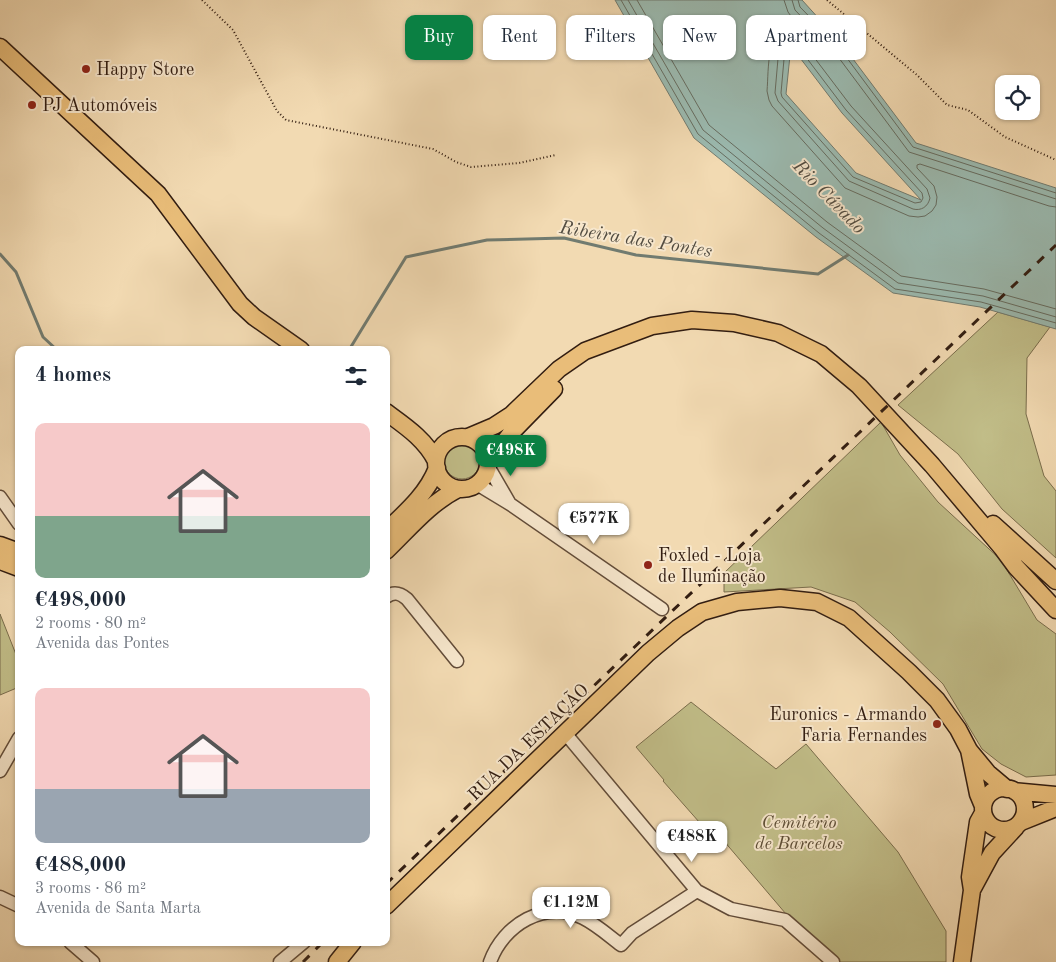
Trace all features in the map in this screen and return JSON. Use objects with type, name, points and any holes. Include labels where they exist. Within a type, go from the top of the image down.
[{"type":"main road","points":[[3,54],[158,194],[240,304],[254,317],[295,346]]},
{"type":"main road","points":[[390,527],[432,482],[442,447],[494,426],[511,415],[559,369],[585,351],[652,326],[692,320],[734,323],[778,333],[821,354],[859,386],[932,465],[1016,567],[1056,610]]},
{"type":"main road","points":[[390,547],[447,494],[458,489],[471,488],[483,479],[488,464],[511,433],[566,376],[614,340]]},
{"type":"main road","points":[[390,415],[414,433],[431,451],[444,482],[458,489]]},
{"type":"main road","points":[[414,433],[461,438],[481,444],[485,450],[488,464]]},
{"type":"main road","points":[[932,465],[1056,581]]},
{"type":"main road","points":[[0,545],[15,551]]},
{"type":"main road","points":[[1002,548],[1056,593]]},
{"type":"main road","points":[[0,561],[15,567]]},
{"type":"main road","name":"RUA DA ESTAÇÃO","points":[[390,902],[648,653],[678,628],[702,612],[738,602],[780,598],[817,602],[849,618],[937,700],[958,729],[969,750]]},
{"type":"main road","points":[[969,750],[996,780],[1024,802],[1024,816],[992,853],[972,890]]},
{"type":"main road","points":[[969,750],[978,794],[988,823],[993,827],[1005,830],[1056,808]]},
{"type":"main road","points":[[962,962],[972,890],[970,877],[978,822],[989,794],[1001,789],[1056,795]]},
{"type":"main road","points":[[337,962],[350,946]]},
{"type":"street","points":[[488,464],[510,504]]},
{"type":"street","points":[[477,484],[510,504],[662,609]]},
{"type":"street","points":[[1,500],[15,519]]},
{"type":"street","points":[[390,595],[395,593],[401,594],[407,599],[457,662]]},
{"type":"street","points":[[565,733],[697,891],[731,909],[785,920],[833,962]]},
{"type":"street","points":[[0,771],[15,745]]},
{"type":"street","points":[[490,962],[502,938],[517,924],[529,917],[546,912],[565,912],[582,917],[621,945],[632,933],[697,891]]},
{"type":"street","points":[[0,897],[15,904]]},
{"type":"street","points":[[75,946],[94,962]]},
{"type":"street","points":[[280,962],[299,946]]},
{"type":"path","points":[[202,0],[233,30],[277,111],[286,120],[433,149],[456,162],[471,167],[519,163],[556,155]]},
{"type":"path","points":[[827,0],[917,75],[947,104],[968,110],[1005,136],[1056,160]]},
{"type":"green space","points":[[998,312],[1050,327],[1027,358],[1026,414],[1044,476],[1056,491],[1056,558],[1002,509],[958,454],[898,405]]},
{"type":"green space","points":[[881,422],[900,455],[938,502],[1001,560],[1037,620],[1056,634],[1056,775],[1026,777],[1001,764],[982,749],[943,684],[890,632],[855,602],[811,587],[724,592],[724,573]]},
{"type":"green space","points":[[462,443],[469,444],[475,448],[479,454],[479,468],[475,474],[469,478],[462,479],[455,478],[449,474],[445,468],[444,461],[445,454],[449,448],[455,444]]},
{"type":"green space","points":[[0,614],[15,652],[15,689],[0,695]]},
{"type":"green space","name":"Cemitério de Barcelos","points":[[691,702],[776,769],[806,744],[898,852],[946,931],[946,962],[837,962],[803,934],[712,827],[707,831],[636,747]]},
{"type":"water","name":"Rio Cávado","points":[[615,0],[802,0],[816,15],[746,15],[746,60],[790,60],[786,94],[856,173],[921,200],[842,113],[802,60],[854,60],[916,143],[1056,188],[1056,329],[980,307],[893,293],[816,237],[694,138],[649,60],[653,60],[653,15],[624,15]]},
{"type":"waterway","name":"Ribeira das Pontes","points":[[351,346],[406,257],[487,240],[564,238],[636,255],[818,274],[848,255]]},
{"type":"waterway","name":"Ribeira das Pontes","points":[[0,254],[16,272],[43,337],[53,346]]},
{"type":"railway","points":[[390,880],[1056,245]]},
{"type":"railway","points":[[303,962],[319,946]]},
{"type":"place","name":"Happy Store","points":[[86,69]]},
{"type":"place","name":"PJ Automóveis","points":[[32,105]]},
{"type":"place","name":"Foxled - Loja de Iluminação","points":[[648,565]]},
{"type":"place","name":"Euronics - Armando Faria Fernandes","points":[[937,724]]}]
